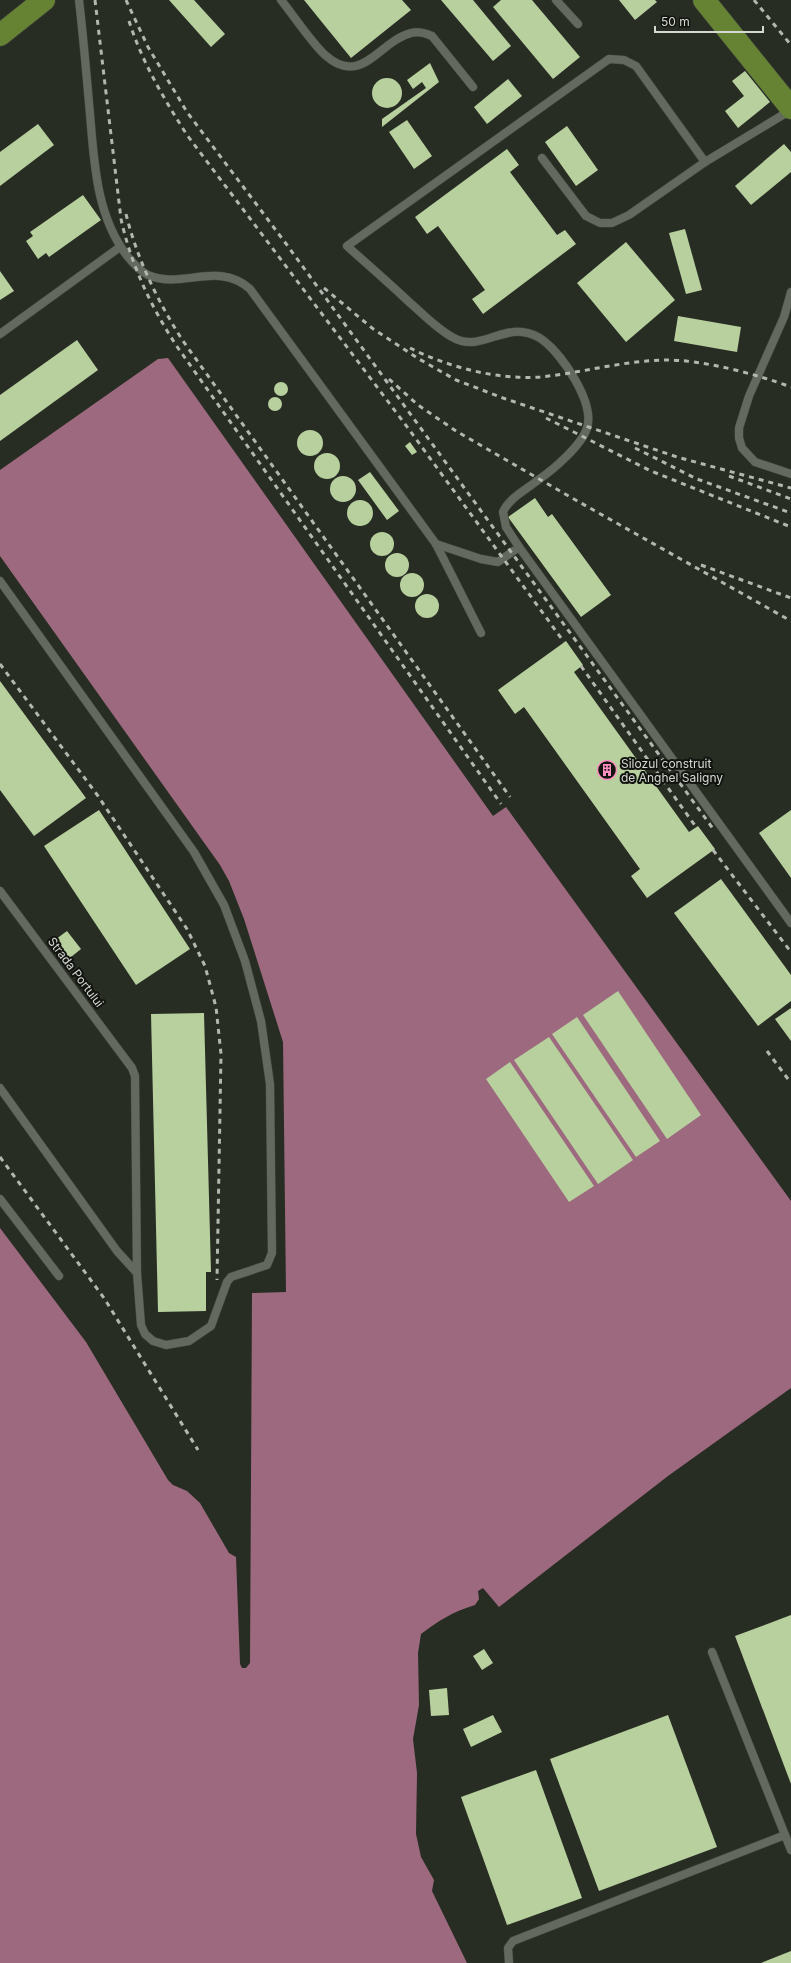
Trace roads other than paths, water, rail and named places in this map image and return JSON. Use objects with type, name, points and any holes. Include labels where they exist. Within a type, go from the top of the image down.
[{"type":"main road","points":[[0,35],[44,0]]},
{"type":"main road","points":[[704,0],[791,109]]},
{"type":"lane","points":[[79,0],[96,174],[106,218],[120,247],[134,264],[147,274],[160,279],[221,275],[242,281],[250,289],[436,544],[481,633]]},
{"type":"lane","points":[[281,0],[325,55],[338,64],[351,67],[365,64],[402,36],[422,32],[432,36],[473,87]]},
{"type":"lane","points":[[556,0],[578,24]]},
{"type":"lane","points":[[705,162],[636,66],[624,60],[609,59],[347,246],[422,314],[453,338],[470,343],[489,340],[511,332],[530,334],[545,342],[574,378],[584,402],[588,419],[588,427],[574,448],[540,480],[505,507],[503,512],[504,522],[519,547],[791,924]]},
{"type":"lane","points":[[542,158],[586,216],[600,223],[612,223],[629,216],[705,162],[791,109]]},
{"type":"lane","points":[[0,334],[120,247]]},
{"type":"lane","points":[[791,292],[784,317],[749,396],[739,428],[739,438],[742,448],[755,462],[791,474]]},
{"type":"lane","points":[[436,544],[482,559],[498,562],[519,547]]},
{"type":"lane","points":[[0,580],[194,852],[224,905],[245,961],[261,1021],[270,1084],[272,1253],[267,1265],[231,1277],[227,1282],[211,1326],[189,1341],[166,1345],[153,1341],[145,1334],[141,1325],[137,1273],[117,1251],[0,1088]]},
{"type":"lane","name":"Strada Portului","points":[[0,891],[132,1068],[136,1076],[137,1273]]},
{"type":"lane","points":[[0,1199],[59,1276]]},
{"type":"lane","points":[[712,1652],[791,1850]]},
{"type":"lane","points":[[509,1963],[508,1948],[513,1941],[785,1835]]},
{"type":"railway","points":[[95,0],[121,219],[130,253],[151,302],[178,348],[501,804]]},
{"type":"railway","points":[[126,0],[148,47],[187,112],[287,245],[714,830]]},
{"type":"railway","points":[[754,0],[791,45]]},
{"type":"railway","points":[[129,21],[140,51],[154,80],[187,135],[408,428],[564,642]]},
{"type":"railway","points":[[126,214],[136,247],[149,280],[183,341],[510,797]]},
{"type":"railway","points":[[324,288],[372,328],[419,359],[456,380],[503,398],[677,457],[791,488]]},
{"type":"railway","points":[[410,348],[440,361],[473,371],[507,376],[540,377],[648,361],[678,360],[728,368],[791,387]]},
{"type":"railway","points":[[389,379],[418,405],[456,431],[791,621]]},
{"type":"railway","points":[[546,418],[651,471],[791,527]]},
{"type":"railway","points":[[635,448],[697,479],[791,513]]},
{"type":"railway","points":[[729,476],[791,499]]},
{"type":"railway","points":[[701,565],[791,598]]},
{"type":"railway","points":[[0,664],[98,796],[187,929],[205,966],[216,1007],[221,1054],[217,1280]]},
{"type":"railway","points":[[581,666],[696,827]]},
{"type":"railway","points":[[713,850],[791,952]]},
{"type":"railway","points":[[767,1051],[791,1083]]},
{"type":"railway","points":[[0,1157],[104,1298],[198,1450]]},
{"type":"place","name":"Silozul construit de Anghel Saligny","points":[[607,770]]}]
